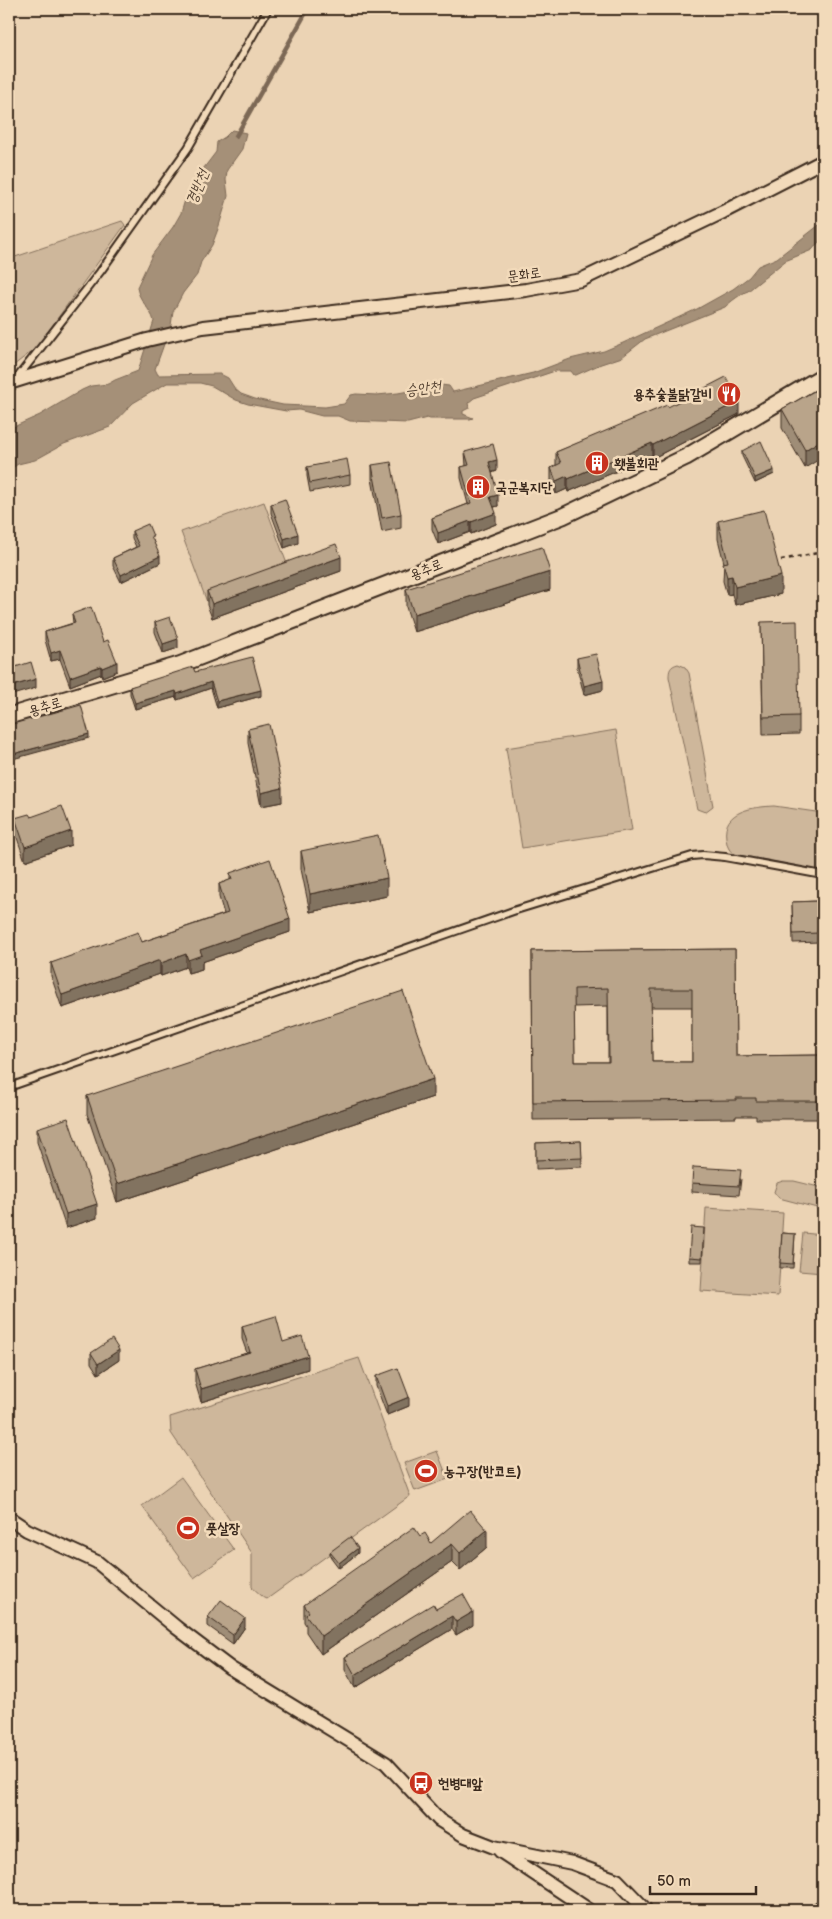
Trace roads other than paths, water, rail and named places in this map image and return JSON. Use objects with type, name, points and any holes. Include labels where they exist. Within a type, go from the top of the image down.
[{"type":"street","name":"문화로","points":[[12,382],[147,340],[203,327],[526,290],[581,280],[723,212],[823,161]]},
{"type":"street","name":"용추로","points":[[9,716],[179,665],[563,516],[686,457],[823,376]]},
{"type":"street","points":[[9,1518],[27,1530],[97,1562],[177,1628],[230,1668],[386,1763],[439,1820],[463,1835],[494,1847],[572,1863],[617,1880],[646,1910]]},
{"type":"street","points":[[494,1847],[589,1910]]},
{"type":"street","points":[[817,1910],[823,1906]]},
{"type":"lane","points":[[12,382],[100,272],[188,148],[268,9]]},
{"type":"lane","points":[[9,1087],[516,910],[692,856],[725,857],[823,875]]},
{"type":"water","points":[[232,130],[246,133],[242,149],[227,170],[228,196],[218,229],[212,245],[201,262],[197,275],[183,293],[173,312],[171,325],[155,369],[158,375],[220,374],[228,378],[235,389],[241,394],[283,405],[325,407],[344,404],[351,395],[356,394],[398,393],[441,385],[449,386],[453,392],[533,373],[570,359],[604,351],[697,309],[733,289],[749,277],[758,266],[777,258],[823,222],[823,237],[812,250],[785,261],[725,307],[645,339],[622,357],[576,375],[571,371],[555,371],[474,398],[468,403],[469,408],[463,411],[463,414],[473,418],[470,419],[427,418],[408,423],[350,421],[338,416],[322,416],[299,410],[286,411],[248,404],[236,400],[212,386],[200,383],[167,383],[133,403],[110,427],[64,444],[35,460],[18,464],[9,470],[9,429],[40,415],[82,390],[91,386],[108,384],[138,371],[154,321],[137,287],[152,255],[181,213],[185,200],[194,187],[197,177],[216,152],[217,142]]},
{"type":"waterway","name":"경반천","points":[[236,136],[308,9]]},
{"type":"place","name":"용추숯불닭갈비","points":[[729,394]]},
{"type":"place","name":"횃불회관","points":[[597,463]]},
{"type":"place","name":"국군복지단","points":[[478,487]]},
{"type":"place","name":"농구장(반코트)","points":[[426,1471]]},
{"type":"place","name":"풋살장","points":[[188,1528]]},
{"type":"place","name":"헌병대앞","points":[[421,1783]]},
{"type":"water label","name":"승안천","points":[[423,388]]}]
